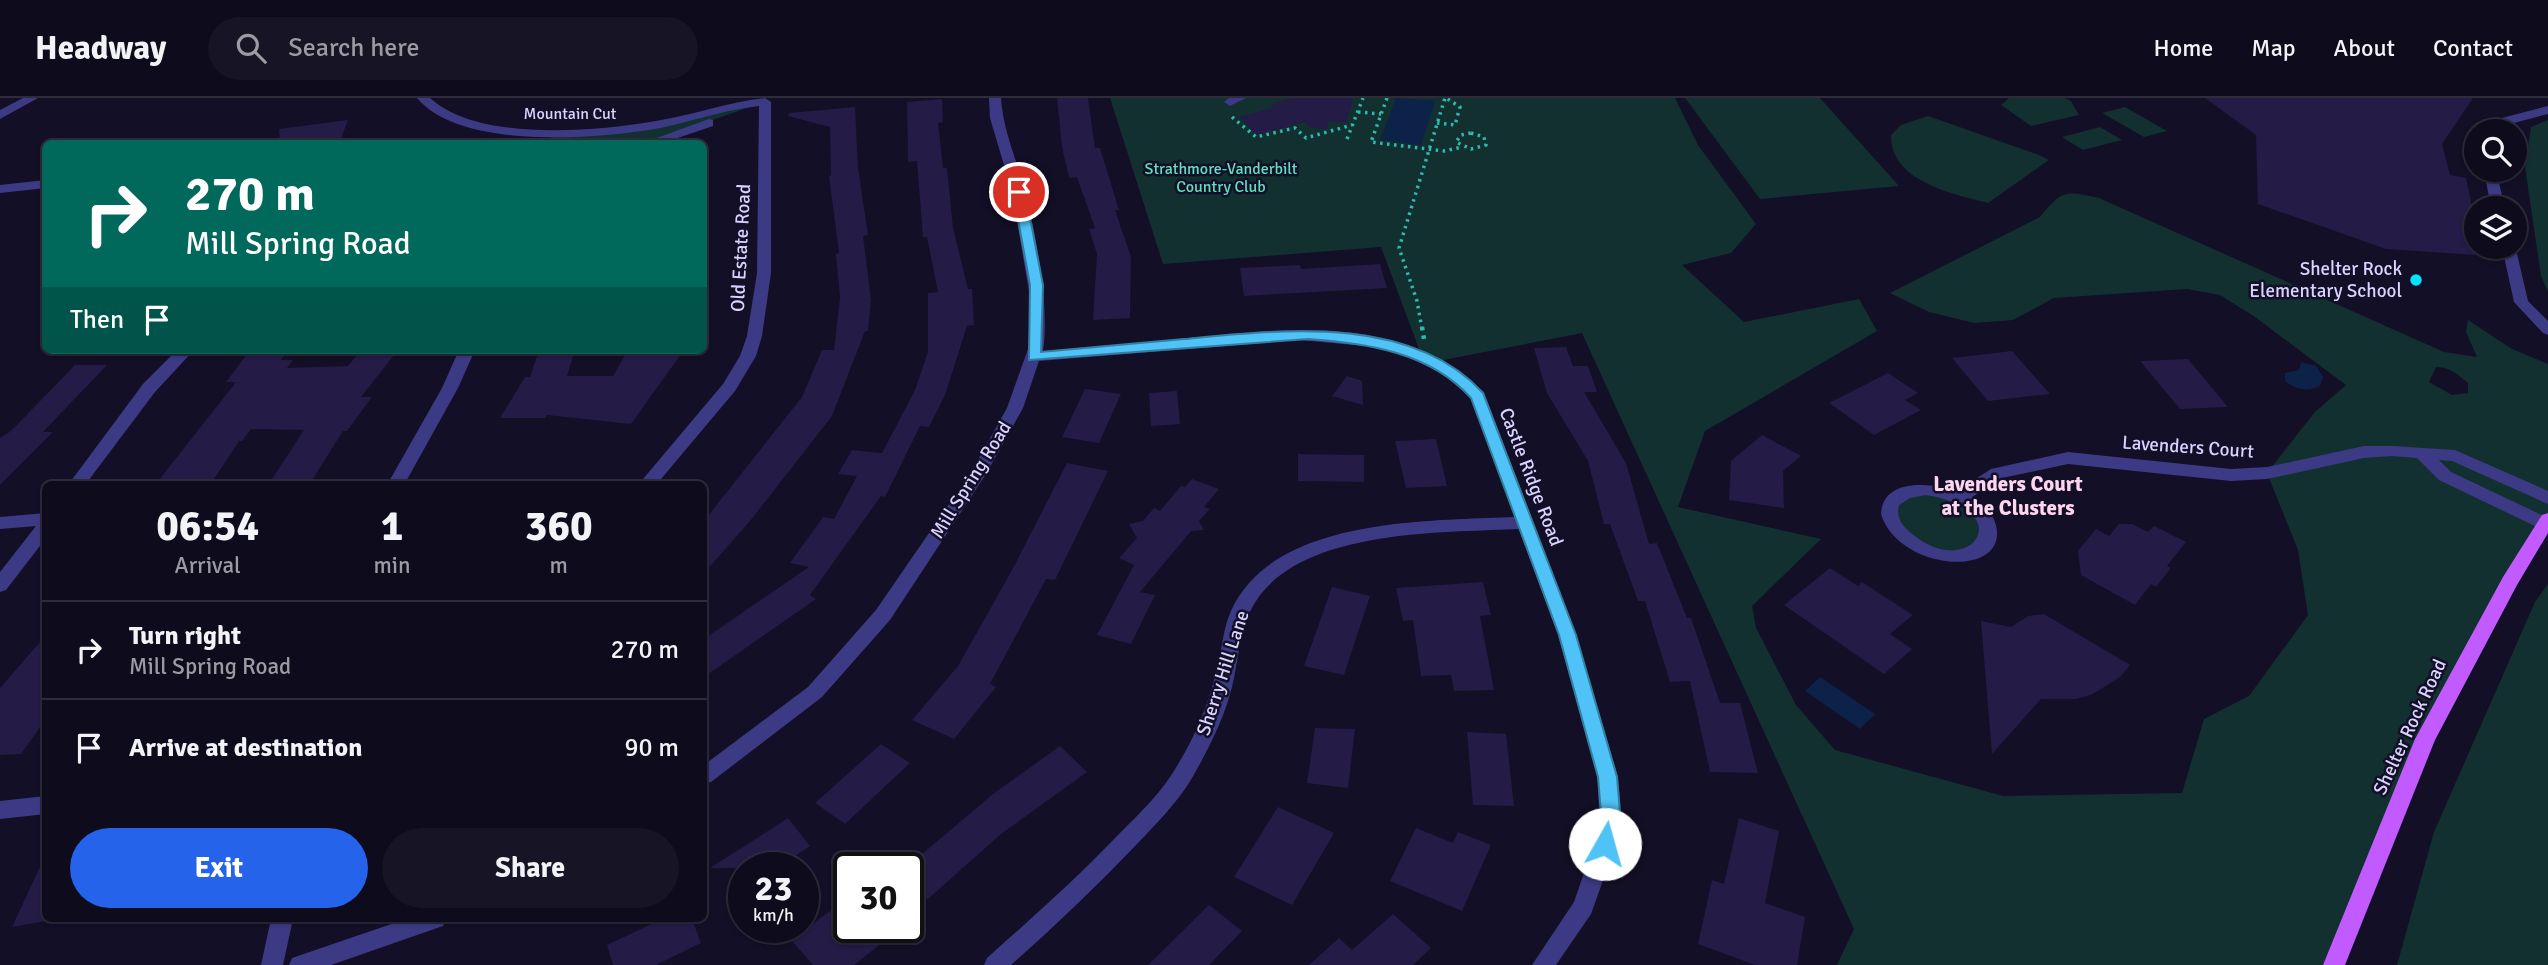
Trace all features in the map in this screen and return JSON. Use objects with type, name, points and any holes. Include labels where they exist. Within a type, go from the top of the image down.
[{"type":"main road","name":"Shelter Rock Road","points":[[2334,965],[2425,739],[2510,582],[2546,522]]},
{"type":"street","points":[[0,115],[32,98]]},
{"type":"street","name":"Mountain Cut","points":[[423,98],[442,115],[473,125],[581,133],[653,126],[728,107],[771,100]]},
{"type":"street","name":"Mill Spring Road","points":[[707,774],[815,692],[883,615],[978,474],[1015,408],[1034,357],[1037,285],[1019,192],[996,118],[995,98]]},
{"type":"street","points":[[657,140],[771,100]]},
{"type":"street","name":"Old Estate Road","points":[[649,481],[729,386],[754,340],[761,300],[771,100]]},
{"type":"street","points":[[2514,119],[2548,110]]},
{"type":"street","points":[[0,189],[42,184]]},
{"type":"street","points":[[2512,259],[2521,302],[2548,330]]},
{"type":"street","name":"Castle Ridge Road","points":[[1034,357],[1308,335],[1352,338],[1401,349],[1445,368],[1464,381],[1478,396],[1567,635],[1608,777],[1610,813],[1605,844],[1583,907],[1544,965]]},
{"type":"street","points":[[79,481],[149,388],[182,354]]},
{"type":"street","points":[[397,481],[450,388],[465,354]]},
{"type":"street","name":"Lavenders Court","points":[[1959,498],[1997,473],[2068,458],[2231,475],[2267,473],[2364,452],[2455,456],[2548,498]]},
{"type":"street","points":[[2421,453],[2445,476],[2546,522]]},
{"type":"street","points":[[1911,490],[1942,491],[1959,498],[1982,515],[1988,526],[1984,545],[1962,555],[1930,551],[1913,544],[1892,523],[1889,512],[1891,502],[1911,490]]},
{"type":"street","points":[[0,523],[42,519]]},
{"type":"street","name":"Sherry Hill Lane","points":[[995,965],[1085,884],[1158,808],[1183,776],[1206,730],[1225,678],[1234,627],[1243,606],[1269,574],[1294,556],[1339,540],[1380,533],[1526,523]]},
{"type":"street","points":[[0,585],[42,530]]},
{"type":"street","points":[[0,810],[42,805]]},
{"type":"street","points":[[272,965],[281,922]]},
{"type":"street","points":[[300,965],[426,922]]},
{"type":"path","points":[[1347,139],[1363,98]]},
{"type":"path","points":[[1387,98],[1371,142],[1451,151],[1462,147],[1476,149],[1484,147],[1487,142],[1481,135],[1465,134],[1456,139],[1462,147]]},
{"type":"path","points":[[1425,342],[1417,301],[1399,248],[1437,123],[1446,98],[1460,107],[1455,125],[1437,123]]},
{"type":"path","points":[[1235,100],[1226,112],[1256,137],[1295,128],[1306,138],[1352,125]]},
{"type":"path","points":[[1358,112],[1381,114]]},
{"type":"green space","name":"Strathmore-Vanderbilt Country Club","points":[[1110,98],[1675,98],[1698,145],[1756,224],[1731,253],[1682,265],[1744,322],[1859,299],[1877,331],[1705,431],[1678,507],[1821,539],[1752,606],[1756,628],[1796,705],[1835,750],[2003,796],[2182,793],[2204,719],[2249,696],[2308,615],[2298,550],[2267,473],[2314,413],[2346,385],[2255,317],[2220,295],[2187,289],[2054,298],[2013,320],[1974,323],[1929,312],[1890,293],[2040,217],[2054,201],[2065,194],[2099,198],[2444,352],[2477,357],[2466,332],[2468,320],[2512,349],[2548,364],[2548,519],[2425,739],[2334,965],[1837,965],[1854,929],[1582,333],[1433,362],[1422,357],[1381,247],[1163,264]],"holes":[[[2436,367],[2454,372],[2468,383],[2468,393],[2452,395],[2429,382]]]},
{"type":"green space","points":[[1685,98],[1820,98],[1899,186],[1760,199]]},
{"type":"green space","points":[[2009,98],[2065,98],[2071,101],[2079,115],[2031,126],[2001,105]]},
{"type":"green space","points":[[765,102],[655,140],[553,140],[547,132],[620,131]]},
{"type":"green space","points":[[2125,107],[2167,131],[2144,137],[2102,113]]},
{"type":"green space","points":[[1928,116],[2049,160],[1988,203],[1941,190],[1912,174],[1901,164],[1893,151],[1891,135],[1901,125]]},
{"type":"green space","points":[[2548,120],[2548,291],[2541,276],[2527,181],[2531,127]]},
{"type":"green space","points":[[2100,127],[2122,140],[2083,150],[2062,137]]},
{"type":"green space","points":[[1911,490],[1972,506],[1984,545],[1947,555],[1901,534],[1891,502]]},
{"type":"green space","points":[[2548,584],[2548,965],[2397,965],[2434,832],[2535,602]]},
{"type":"water","points":[[1396,98],[1435,101],[1421,145],[1380,140]]},
{"type":"water","points":[[2301,362],[2316,366],[2323,377],[2320,386],[2302,389],[2285,381],[2285,373],[2299,370]]},
{"type":"water","points":[[1820,677],[1875,714],[1860,729],[1805,691]]},
{"type":"building","points":[[1057,98],[1088,98],[1095,148],[1100,148],[1119,210],[1115,210],[1131,257],[1130,318],[1093,320],[1097,254],[1089,229],[1095,228],[1077,177],[1069,178],[1062,147]]},
{"type":"building","points":[[1295,98],[1353,98],[1346,123],[1329,121],[1326,129],[1311,128],[1305,122],[1257,135],[1239,117],[1272,108],[1274,103]]},
{"type":"building","points":[[2205,98],[2473,98],[2442,144],[2450,175],[2464,178],[2470,196],[2464,196],[2464,254],[2386,249],[2258,204],[2256,135]]},
{"type":"building","points":[[942,99],[943,122],[938,123],[943,168],[947,168],[953,228],[968,289],[972,289],[974,325],[967,326],[945,395],[929,427],[920,426],[885,497],[881,496],[810,595],[816,599],[707,675],[707,637],[809,567],[790,563],[823,517],[834,519],[857,476],[838,474],[852,450],[882,453],[915,390],[928,352],[928,293],[938,292],[927,237],[923,237],[917,161],[908,162],[907,102]]},
{"type":"building","points":[[855,107],[858,168],[868,235],[863,236],[871,300],[868,331],[865,331],[832,416],[750,521],[707,570],[707,517],[802,397],[822,350],[834,350],[840,297],[836,254],[839,253],[829,176],[830,127],[788,116],[789,113]]},
{"type":"building","points":[[348,120],[340,140],[280,140],[279,129]]},
{"type":"building","points":[[1380,264],[1387,288],[1244,296],[1240,268],[1300,265],[1301,269]]},
{"type":"building","points":[[1566,347],[1573,366],[1588,366],[1597,392],[1584,392],[1626,463],[1649,544],[1657,543],[1687,618],[1691,618],[1720,703],[1740,703],[1758,773],[1710,772],[1690,681],[1670,682],[1645,601],[1638,601],[1610,524],[1604,524],[1588,461],[1547,393],[1534,348]]},
{"type":"building","points":[[2012,351],[2050,394],[1988,401],[1952,358]]},
{"type":"building","points":[[247,354],[285,354],[281,360],[293,360],[287,368],[348,366],[358,354],[395,354],[361,397],[372,397],[347,431],[343,431],[312,481],[271,481],[304,430],[251,429],[242,441],[239,441],[213,481],[158,481],[236,382],[226,382]]},
{"type":"building","points":[[538,354],[574,354],[567,376],[613,376],[626,354],[681,354],[631,424],[547,415],[545,418],[500,418],[525,377],[530,377]]},
{"type":"building","points":[[2188,359],[2228,407],[2180,409],[2140,361]]},
{"type":"building","points":[[75,365],[107,365],[43,432],[53,432],[0,485],[0,438],[11,431]]},
{"type":"building","points":[[1888,373],[1918,393],[1905,400],[1921,410],[1874,435],[1829,403]]},
{"type":"building","points":[[1347,376],[1362,381],[1363,405],[1332,396]]},
{"type":"building","points":[[1085,389],[1121,394],[1099,443],[1062,437]]},
{"type":"building","points":[[1177,391],[1180,424],[1151,426],[1149,393]]},
{"type":"building","points":[[1762,435],[1801,456],[1783,471],[1784,508],[1729,500],[1731,461]]},
{"type":"building","points":[[1436,439],[1447,486],[1406,488],[1395,441]]},
{"type":"building","points":[[1298,454],[1364,455],[1364,482],[1298,481]]},
{"type":"building","points":[[1067,463],[1108,471],[1055,580],[1046,579],[990,684],[996,687],[954,739],[912,720],[958,666],[1011,572]]},
{"type":"building","points":[[1192,479],[1219,489],[1204,507],[1210,509],[1199,521],[1204,530],[1191,531],[1140,592],[1155,595],[1131,644],[1097,635],[1134,565],[1119,558],[1137,538],[1129,524],[1143,521],[1154,508],[1160,511],[1181,486],[1185,487]]},
{"type":"building","points":[[2119,524],[2132,524],[2148,532],[2154,526],[2186,542],[2167,566],[2171,568],[2156,587],[2151,584],[2135,605],[2081,575],[2078,551],[2096,529],[2109,536]]},
{"type":"building","points":[[1830,568],[1858,586],[1862,582],[1913,615],[1890,634],[1912,649],[1884,674],[1784,605]]},
{"type":"building","points":[[1483,582],[1491,615],[1480,616],[1494,690],[1454,691],[1451,675],[1421,676],[1413,620],[1403,621],[1396,588]]},
{"type":"building","points":[[1332,587],[1370,596],[1344,675],[1304,666]]},
{"type":"building","points":[[2044,614],[2130,665],[2120,677],[2093,694],[2076,699],[2041,699],[1992,754],[1981,621],[2011,627],[2028,616]]},
{"type":"building","points":[[42,640],[42,725],[21,754],[0,755],[0,688]]},
{"type":"building","points":[[1315,728],[1355,729],[1348,788],[1307,783]]},
{"type":"building","points":[[1467,732],[1506,734],[1514,806],[1473,805]]},
{"type":"building","points":[[881,744],[910,763],[845,824],[815,803]]},
{"type":"building","points":[[1060,746],[1087,772],[1001,834],[928,899],[924,896],[924,852],[993,794]]},
{"type":"building","points":[[1278,807],[1334,833],[1292,905],[1234,877]]},
{"type":"building","points":[[788,818],[810,846],[801,852],[735,852]]},
{"type":"building","points":[[1739,818],[1779,831],[1765,903],[1805,917],[1797,965],[1755,965],[1698,944],[1712,880],[1724,884]]},
{"type":"building","points":[[1416,828],[1453,843],[1458,832],[1491,845],[1462,911],[1390,881]]},
{"type":"building","points":[[728,856],[728,868],[710,868]]},
{"type":"building","points":[[42,863],[42,922],[12,927]]},
{"type":"building","points":[[1209,905],[1242,931],[1209,965],[1148,965]]},
{"type":"building","points":[[833,909],[833,943],[882,943],[854,965],[813,965],[794,943],[819,943],[819,919]]},
{"type":"building","points":[[1393,914],[1431,948],[1413,965],[1309,965],[1339,938],[1352,950]]},
{"type":"building","points":[[656,922],[693,922],[701,943],[656,965],[613,965],[607,945]]},
{"type":"place","name":"Shelter Rock Elementary School","points":[[2416,280]]},
{"type":"district","name":"Lavenders Court at the Clusters","points":[[2008,496]]},
{"type":"route","points":[[1019,192],[1037,285],[1034,357],[1233,339],[1308,335],[1352,338],[1401,349],[1445,368],[1464,381],[1478,396],[1567,635],[1608,777],[1610,813],[1605,844]]}]
